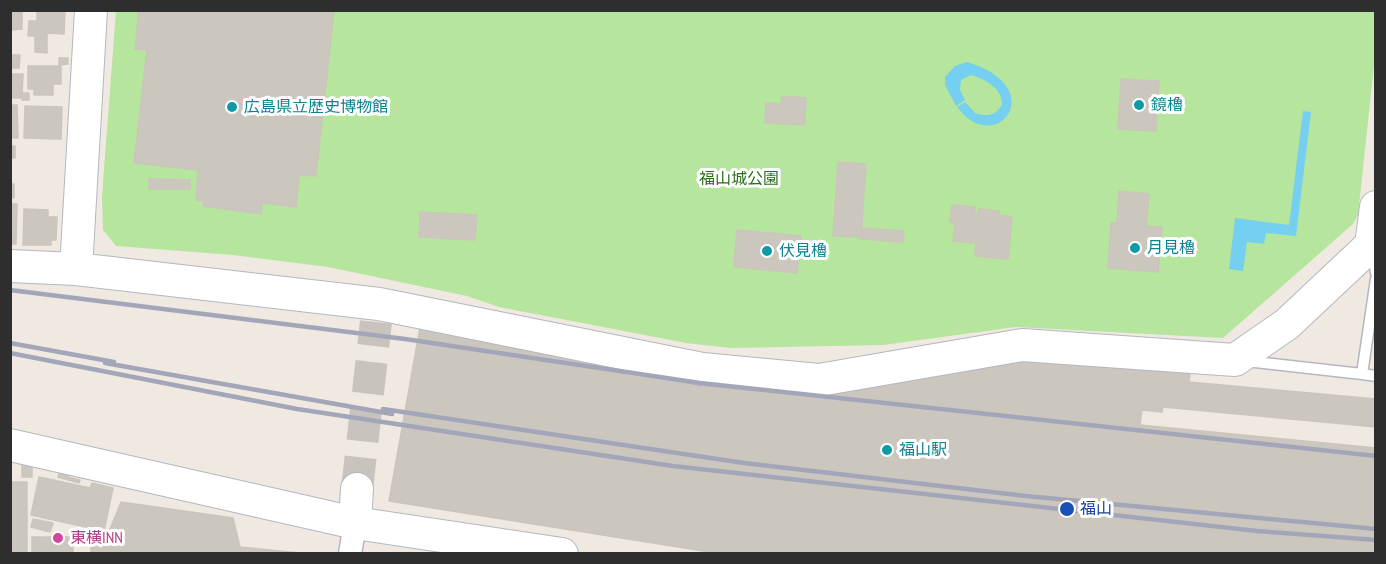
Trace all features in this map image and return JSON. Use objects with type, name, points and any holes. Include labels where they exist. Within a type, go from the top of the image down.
[{"type":"street","points":[[76,269],[91,10]]},
{"type":"street","points":[[10,267],[76,269],[378,313],[702,369],[819,380],[1022,345],[1235,360],[1287,324],[1374,255],[1376,207]]},
{"type":"street","points":[[10,445],[355,523],[562,554]]},
{"type":"street","points":[[350,554],[357,489]]},
{"type":"lane","points":[[1362,374],[1376,279]]},
{"type":"lane","points":[[1235,360],[1376,376]]},
{"type":"green space","name":"福山城公園","points":[[116,11],[1375,11],[1375,56],[1358,215],[1353,224],[1223,338],[1016,327],[883,345],[731,348],[686,343],[499,307],[467,296],[328,267],[233,255],[116,246],[103,230],[102,196]]},
{"type":"water","points":[[967,62],[993,74],[1007,87],[1012,101],[1008,114],[1000,122],[987,126],[972,121],[957,107],[965,102],[975,113],[987,115],[997,111],[1002,104],[996,89],[971,75],[961,80],[960,90],[965,100],[956,106],[945,85],[945,77],[955,66]]},
{"type":"water","points":[[1303,111],[1311,112],[1296,236],[1266,233],[1264,244],[1247,242],[1243,271],[1229,269],[1235,218],[1289,225]]},
{"type":"building","points":[[10,10],[22,10],[22,29],[10,30]]},
{"type":"building","points":[[37,10],[65,10],[64,34],[47,33],[47,53],[35,52],[35,36],[28,36],[29,21],[37,21]]},
{"type":"building","name":"広島県立歴史博物館","points":[[139,10],[334,10],[316,176],[299,175],[296,207],[262,203],[261,214],[203,206],[204,201],[196,200],[198,170],[134,163],[147,50],[135,49]]},
{"type":"building","points":[[10,55],[20,55],[19,68],[10,68]]},
{"type":"building","points":[[59,58],[68,58],[68,64],[59,65]]},
{"type":"building","points":[[28,66],[61,66],[61,84],[53,84],[53,95],[34,95],[34,89],[28,89]]},
{"type":"building","points":[[10,74],[23,74],[22,98],[10,98]]},
{"type":"building","name":"鏡櫓","points":[[1121,79],[1159,81],[1156,131],[1118,129]]},
{"type":"building","points":[[23,93],[29,93],[29,100],[22,100]]},
{"type":"building","points":[[782,96],[806,98],[805,125],[765,123],[766,103],[781,104]]},
{"type":"building","points":[[10,105],[17,105],[18,138],[12,138],[10,133]]},
{"type":"building","points":[[25,106],[62,107],[61,139],[24,138]]},
{"type":"building","points":[[10,146],[15,146],[15,158],[10,158]]},
{"type":"building","points":[[838,162],[866,164],[861,237],[833,236]]},
{"type":"building","points":[[149,179],[190,180],[190,189],[149,189]]},
{"type":"building","points":[[10,184],[14,184],[14,198],[10,197]]},
{"type":"building","name":"月見櫓","points":[[1119,191],[1149,194],[1146,226],[1162,227],[1158,272],[1108,268],[1111,223],[1117,223]]},
{"type":"building","points":[[10,204],[17,204],[16,244],[10,244]]},
{"type":"building","points":[[952,205],[975,207],[974,214],[978,214],[979,209],[999,211],[999,215],[1012,217],[1008,259],[975,256],[976,243],[953,241],[955,222],[950,222]]},
{"type":"building","points":[[24,209],[48,210],[48,217],[57,217],[56,240],[51,240],[51,245],[23,245]]},
{"type":"building","points":[[420,212],[477,215],[475,240],[419,237]]},
{"type":"building","points":[[862,228],[904,231],[903,242],[861,239]]},
{"type":"building","name":"伏見櫓","points":[[737,230],[801,236],[797,273],[734,267]]},
{"type":"building","name":"福山駅","points":[[421,322],[690,379],[998,356],[1191,367],[1189,382],[1376,399],[1376,554],[722,554],[389,501]]},
{"type":"building","points":[[1163,407],[1376,427],[1376,448],[1140,425],[1142,410],[1162,412]]},
{"type":"building","points":[[22,463],[32,463],[32,477],[22,477]]},
{"type":"building","points":[[60,470],[69,471],[68,477],[80,480],[79,483],[58,477]]},
{"type":"building","points":[[39,477],[90,488],[92,483],[113,488],[104,531],[31,515]]},
{"type":"building","points":[[10,482],[27,482],[27,554],[10,554]]},
{"type":"building","points":[[121,502],[233,518],[240,547],[310,554],[91,554],[91,538],[106,539]]},
{"type":"building","points":[[33,519],[53,523],[50,532],[31,527]]},
{"type":"building","points":[[32,537],[73,537],[73,554],[32,554]]},
{"type":"tunnel","points":[[357,489],[376,322]]},
{"type":"railway","points":[[10,290],[405,339],[700,383],[1376,456]]},
{"type":"railway","points":[[10,343],[114,362]]},
{"type":"railway","points":[[10,353],[297,409],[673,466],[1257,531],[1376,540]]},
{"type":"railway","points":[[105,363],[392,414]]},
{"type":"railway","points":[[383,409],[744,463],[1026,496],[1376,529]]},
{"type":"place","name":"鏡櫓","points":[[1139,105]]},
{"type":"place","name":"広島県立歴史博物館","points":[[232,107]]},
{"type":"place","name":"月見櫓","points":[[1135,248]]},
{"type":"place","name":"伏見櫓","points":[[767,251]]},
{"type":"place","name":"福山駅","points":[[887,450]]},
{"type":"place","name":"福山","points":[[1067,509]]},
{"type":"place","name":"東横INN","points":[[58,538]]}]
